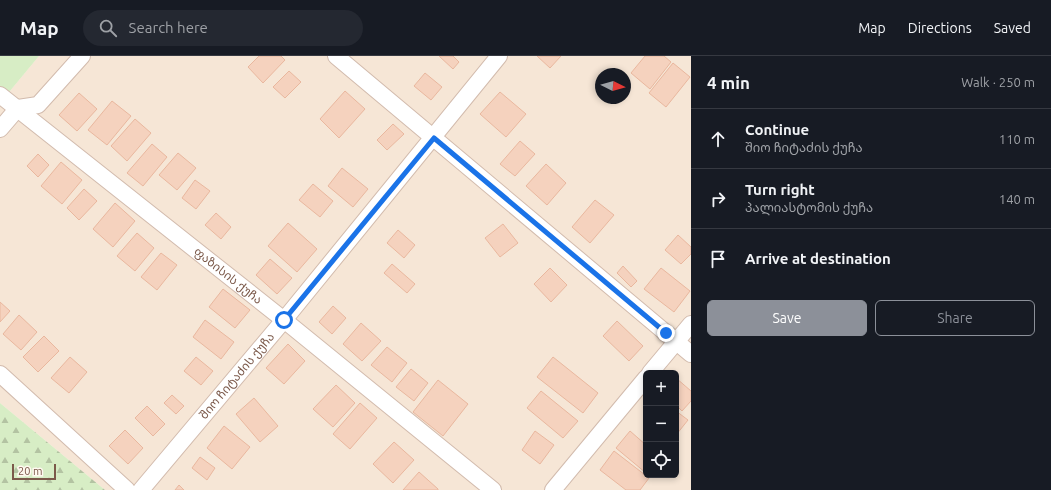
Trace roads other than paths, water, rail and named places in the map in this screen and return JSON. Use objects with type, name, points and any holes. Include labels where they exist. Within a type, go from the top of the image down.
[{"type":"street","points":[[0,129],[18,108],[38,105],[82,56]]},
{"type":"street","points":[[336,56],[691,354]]},
{"type":"street","name":"შიო ჩიტაძის ქუჩა","points":[[140,490],[284,320],[500,56]]},
{"type":"street","name":"ფაზისის ქუჩა","points":[[0,95],[284,320],[493,490]]},
{"type":"street","points":[[653,370],[691,324]]},
{"type":"street","points":[[0,374],[127,490]]},
{"type":"street","points":[[553,490],[643,382]]}]
